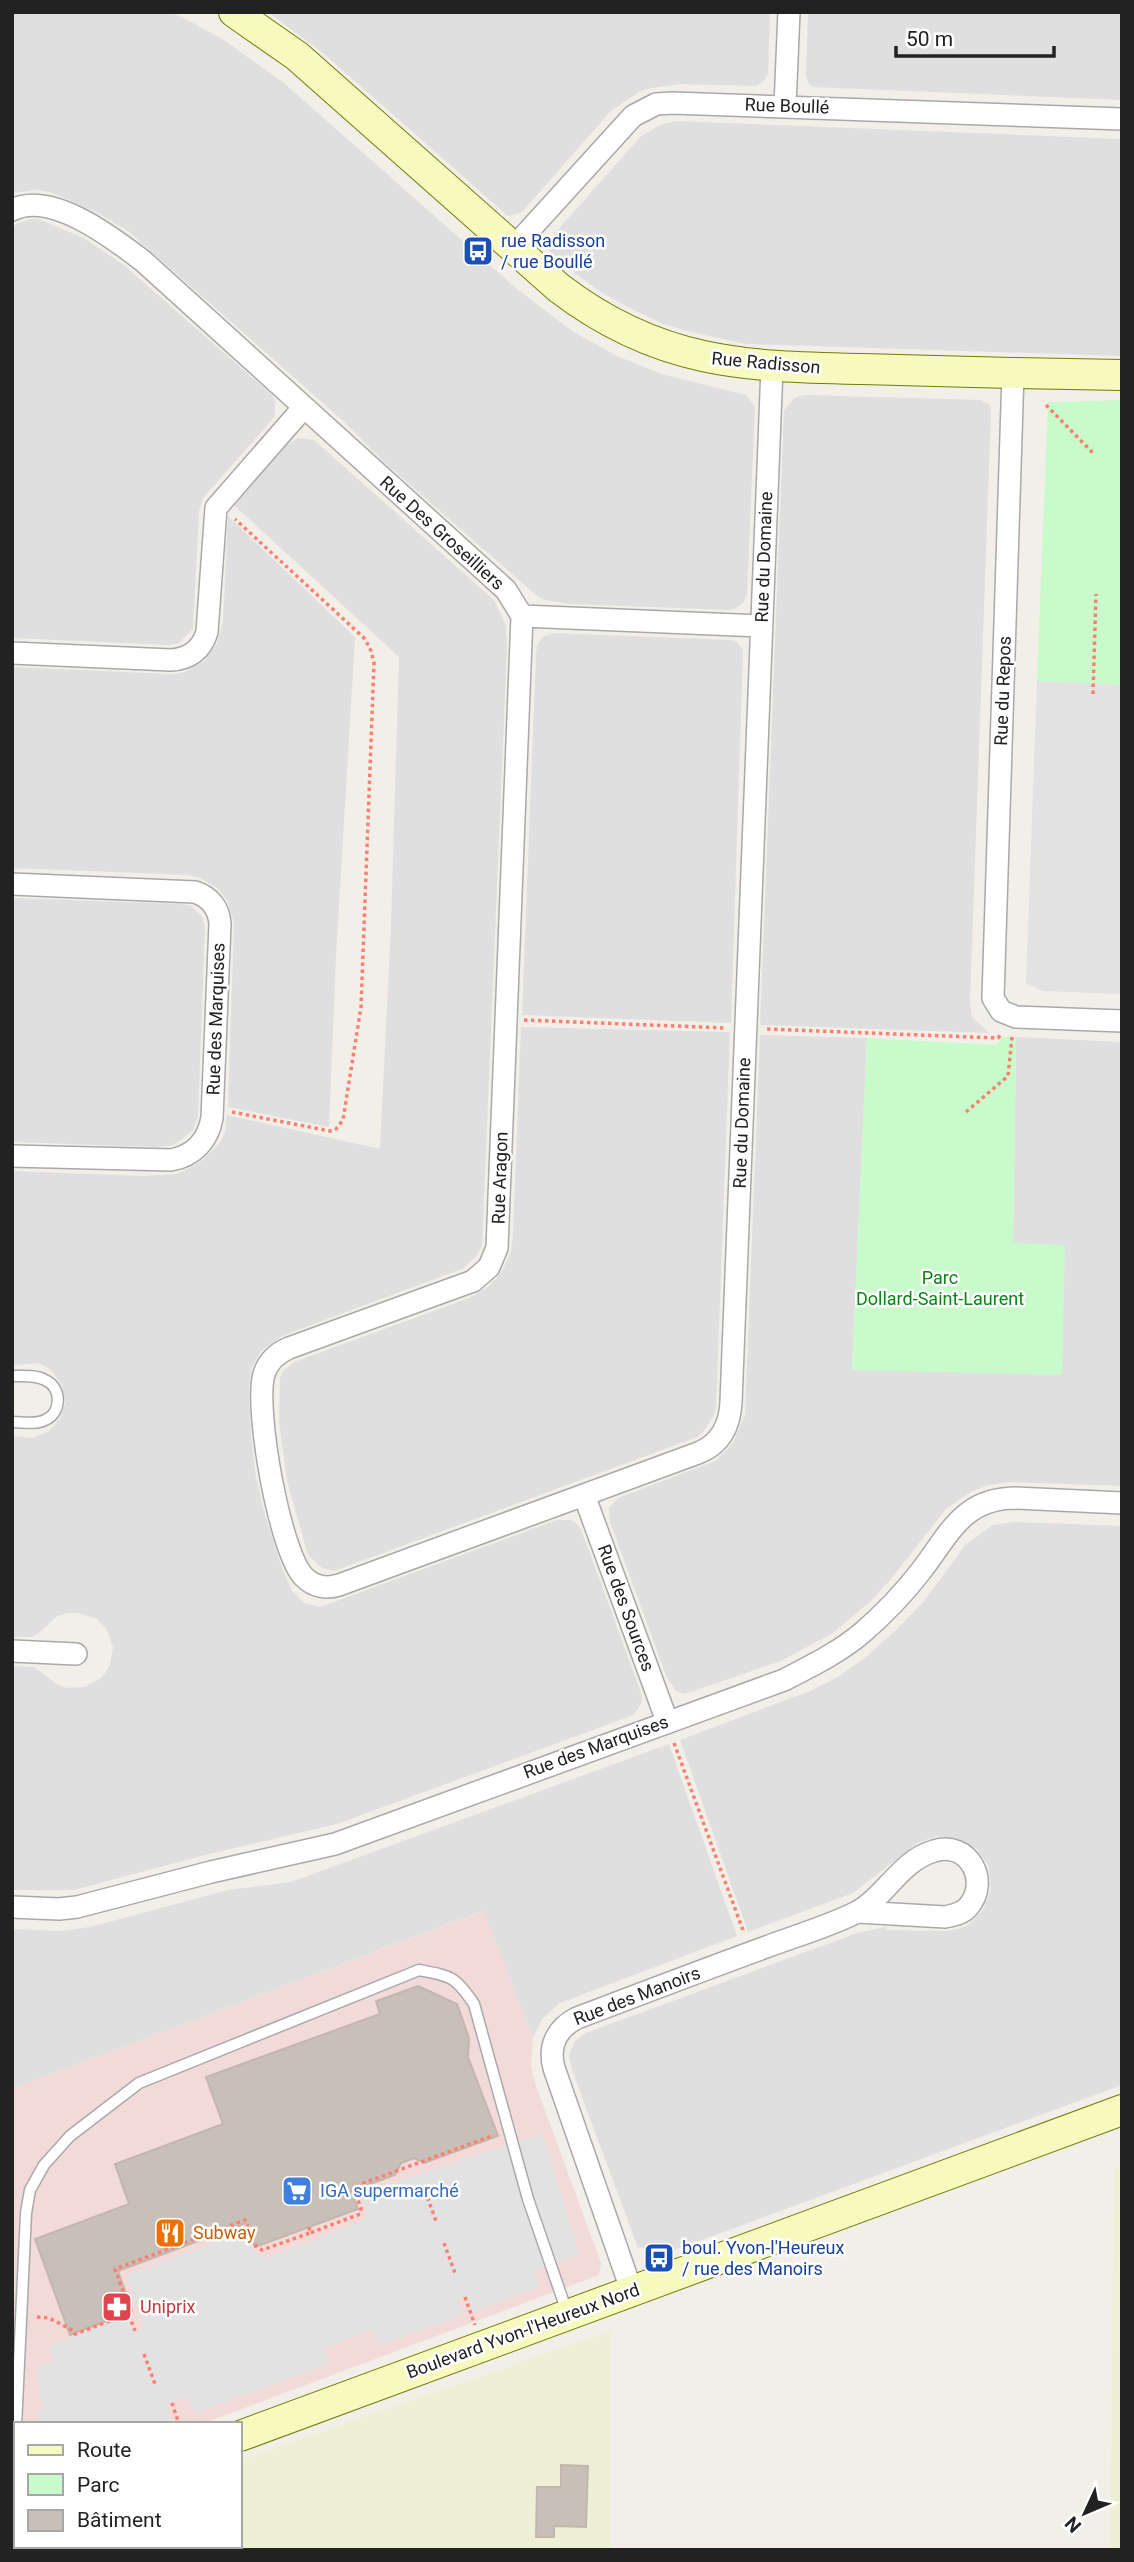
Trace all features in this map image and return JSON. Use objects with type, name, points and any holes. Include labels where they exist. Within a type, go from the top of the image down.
[{"type":"street","name":"Rue Radisson","points":[[234,12],[306,64],[575,300],[628,332],[685,353],[772,367],[1122,376]]},
{"type":"street","points":[[785,106],[789,12]]},
{"type":"street","name":"Rue Boullé","points":[[513,248],[620,129],[633,116],[648,107],[673,103],[1122,119]]},
{"type":"street","name":"Rue Des Groseilliers","points":[[12,210],[27,204],[41,204],[82,220],[116,240],[143,261],[506,590],[522,616]]},
{"type":"street","name":"Rue du Domaine","points":[[309,1582],[321,1587],[339,1585],[705,1450],[722,1435],[730,1415],[772,367]]},
{"type":"street","name":"Rue du Repos","points":[[1013,373],[992,993],[997,1007],[1016,1017],[1122,1021]]},
{"type":"street","points":[[12,653],[171,660],[194,652],[207,632],[213,519],[218,503],[304,407]]},
{"type":"street","points":[[522,616],[761,626]]},
{"type":"street","name":"Rue Aragon","points":[[309,1582],[295,1562],[272,1482],[264,1430],[262,1384],[265,1370],[272,1359],[283,1351],[467,1284],[489,1267],[495,1255],[498,1241],[522,616]]},
{"type":"street","name":"Rue des Marquises","points":[[12,884],[188,891],[201,894],[211,901],[218,912],[220,924],[212,1108],[205,1138],[191,1153],[178,1159],[150,1161],[12,1156]]},
{"type":"street","name":"Rue des Sources","points":[[584,1495],[670,1730]]},
{"type":"street","name":"Rue des Marquises","points":[[12,1907],[77,1907],[211,1872],[335,1844],[670,1730],[784,1680],[842,1648],[902,1595],[958,1520],[980,1505],[1014,1498],[1122,1503]]},
{"type":"street","points":[[12,1651],[76,1654]]},
{"type":"street","name":"Rue des Manoirs","points":[[632,2292],[554,2068],[552,2048],[557,2035],[577,2018],[858,1912],[913,1863],[934,1850],[956,1852],[969,1859],[976,1871],[978,1883],[974,1898],[967,1909],[956,1915],[944,1917],[858,1912]]},
{"type":"street","name":"Boulevard Yvon-l'Heureux Nord","points":[[242,2435],[1122,2110]]},
{"type":"lane","points":[[12,1376],[47,1381],[55,1388],[58,1399],[53,1414],[45,1420],[12,1422]]},
{"type":"lane","points":[[16,2422],[26,2213],[30,2190],[44,2165],[71,2136],[139,2083],[419,1970],[449,1975],[474,2004],[528,2199],[568,2315]]},
{"type":"lane","points":[[14,2470],[14,2494]]},
{"type":"path","points":[[1046,405],[1093,453]]},
{"type":"path","points":[[212,1108],[330,1131],[336,1129],[343,1120],[361,1007],[373,663],[365,639],[218,503]]},
{"type":"path","points":[[1093,694],[1096,594]]},
{"type":"path","points":[[506,1020],[729,1028]]},
{"type":"path","points":[[764,1029],[998,1038],[1001,1034]]},
{"type":"path","points":[[965,1112],[1008,1076],[1012,1035]]},
{"type":"path","points":[[670,1730],[745,1935]]},
{"type":"path","points":[[135,2331],[115,2269],[245,2220],[256,2246],[262,2250],[310,2233],[360,2214],[361,2208],[353,2187],[499,2133]]},
{"type":"path","points":[[425,2191],[436,2221]]},
{"type":"path","points":[[309,2227],[310,2233]]},
{"type":"path","points":[[444,2243],[455,2273]]},
{"type":"path","points":[[465,2297],[475,2325]]},
{"type":"path","points":[[31,2316],[49,2318],[74,2330],[75,2334],[129,2313]]},
{"type":"path","points":[[144,2354],[155,2384]]},
{"type":"path","points":[[172,2403],[179,2422]]},
{"type":"shaded area","points":[[12,12],[171,12],[195,24],[222,39],[284,83],[517,289],[572,331],[617,356],[662,374],[746,395],[755,407],[747,594],[743,603],[729,610],[570,604],[545,600],[536,595],[128,231],[96,212],[50,192],[36,190],[12,193]]},
{"type":"shaded area","points":[[268,12],[770,12],[768,74],[763,82],[755,86],[681,84],[639,92],[611,111],[522,212],[508,216],[323,53]]},
{"type":"shaded area","points":[[808,12],[1122,12],[1122,100],[813,87],[806,76]]},
{"type":"shaded area","points":[[676,121],[1122,139],[1122,356],[747,344],[663,324],[626,306],[599,291],[552,256],[548,241],[640,137],[660,125]]},
{"type":"shaded area","points":[[38,219],[84,238],[125,266],[272,395],[275,401],[275,415],[270,422],[203,498],[199,512],[193,629],[179,643],[169,645],[12,638],[12,229],[16,224]]},
{"type":"shaded area","points":[[804,395],[981,400],[990,405],[970,1002],[972,1017],[989,1033],[760,1025],[784,410],[794,398]]},
{"type":"shaded area","points":[[298,438],[314,440],[494,600],[506,625],[507,648],[482,1246],[464,1268],[282,1336],[261,1351],[251,1369],[249,1389],[251,1437],[264,1512],[292,1591],[304,1603],[320,1607],[557,1520],[576,1523],[588,1548],[642,1695],[642,1702],[631,1716],[337,1824],[74,1890],[12,1890],[12,1666],[34,1667],[67,1688],[84,1687],[100,1679],[106,1672],[113,1647],[106,1628],[97,1619],[78,1613],[57,1616],[32,1637],[12,1637],[12,1436],[32,1438],[48,1432],[60,1419],[65,1403],[62,1385],[50,1369],[38,1363],[12,1365],[12,1171],[144,1176],[177,1174],[200,1162],[219,1144],[225,1133],[227,1115],[380,1149],[391,925],[399,657],[234,505],[288,444]]},
{"type":"shaded area","points":[[228,516],[355,637],[329,1127],[228,1107],[234,923],[227,900],[217,888],[189,875],[12,868],[12,667],[171,674],[182,673],[203,662],[217,644],[223,622]]},
{"type":"shaded area","points":[[555,633],[729,640],[736,641],[743,650],[731,1023],[522,1015],[536,654],[542,637]]},
{"type":"shaded area","points":[[1037,681],[1122,685],[1122,994],[1043,991],[1026,983]]},
{"type":"shaded area","points":[[12,898],[182,904],[191,906],[202,916],[205,928],[198,1117],[193,1130],[180,1141],[170,1146],[155,1147],[12,1142]]},
{"type":"shaded area","points":[[521,1027],[730,1032],[716,1408],[713,1417],[697,1437],[334,1571],[322,1568],[308,1555],[287,1481],[279,1422],[280,1378],[283,1371],[294,1362],[469,1298],[488,1287],[501,1273],[511,1252],[513,1233]]},
{"type":"shaded area","points":[[760,1035],[867,1038],[852,1369],[1013,1244],[1016,1037],[1122,1042],[1122,1486],[1010,1482],[972,1491],[946,1509],[871,1601],[833,1633],[781,1661],[685,1694],[676,1691],[667,1678],[610,1522],[609,1508],[618,1498],[715,1461],[733,1443],[745,1415]]},
{"type":"shaded area","points":[[1014,1522],[1122,1526],[1122,2085],[658,2256],[650,2255],[642,2247],[638,2248],[572,2070],[569,2055],[575,2041],[586,2033],[857,1933],[885,1927],[887,1930],[959,1929],[969,1924],[983,1910],[991,1889],[988,1865],[977,1849],[956,1838],[937,1836],[919,1842],[853,1893],[748,1932],[680,1740],[810,1691],[838,1677],[867,1656],[924,1601],[966,1544],[993,1525]]},
{"type":"shaded area","points":[[669,1744],[737,1936],[560,2003],[542,2019],[533,2038],[483,1911],[12,2089],[12,1929],[62,1931],[90,1927],[228,1890],[291,1882]]},
{"type":"shaded area","points":[[484,1911],[533,2038],[531,2066],[535,2083],[601,2263],[599,2275],[207,2422],[14,2422],[12,2495],[12,2089]]},
{"type":"shaded area","points":[[543,2134],[579,2254],[533,2271],[539,2287],[472,2312],[466,2296],[457,2299],[463,2315],[379,2346],[372,2330],[324,2348],[329,2364],[195,2413],[188,2397],[167,2405],[172,2421],[170,2422],[40,2422],[36,2411],[44,2407],[39,2394],[37,2369],[53,2362],[49,2345],[127,2317],[133,2333],[145,2328],[126,2275],[245,2232],[257,2255],[267,2258],[362,2221],[367,2213],[360,2193]]},
{"type":"green space","points":[[1122,400],[1122,685],[1037,681],[1048,402]]},
{"type":"green space","name":"Parc Dollard-Saint-Laurent","points":[[1001,1037],[1016,1037],[1013,1243],[1065,1245],[1062,1375],[852,1370],[867,1038],[997,1045]]},
{"type":"green space","points":[[1122,2166],[1122,2550],[1110,2550],[1114,2168]]},
{"type":"green space","points":[[611,2331],[611,2550],[75,2550],[242,2548],[242,2459]]},
{"type":"building","points":[[418,1986],[457,2004],[469,2038],[468,2057],[498,2136],[424,2163],[414,2158],[401,2163],[395,2175],[351,2191],[358,2209],[255,2247],[246,2223],[118,2271],[132,2311],[70,2335],[35,2239],[129,2204],[115,2164],[223,2124],[206,2077],[380,2014],[376,2001]]},
{"type":"building","points":[[561,2465],[588,2466],[586,2527],[554,2526],[554,2537],[536,2537],[537,2487],[561,2487]]},
{"type":"place","name":"rue Radisson / rue Boullé","points":[[478,251]]},
{"type":"place","name":"IGA supermarché","points":[[297,2191]]},
{"type":"place","name":"Subway","points":[[170,2233]]},
{"type":"place","name":"boul. Yvon-l'Heureux / rue des Manoirs","points":[[659,2258]]},
{"type":"place","name":"Uniprix","points":[[117,2307]]}]
